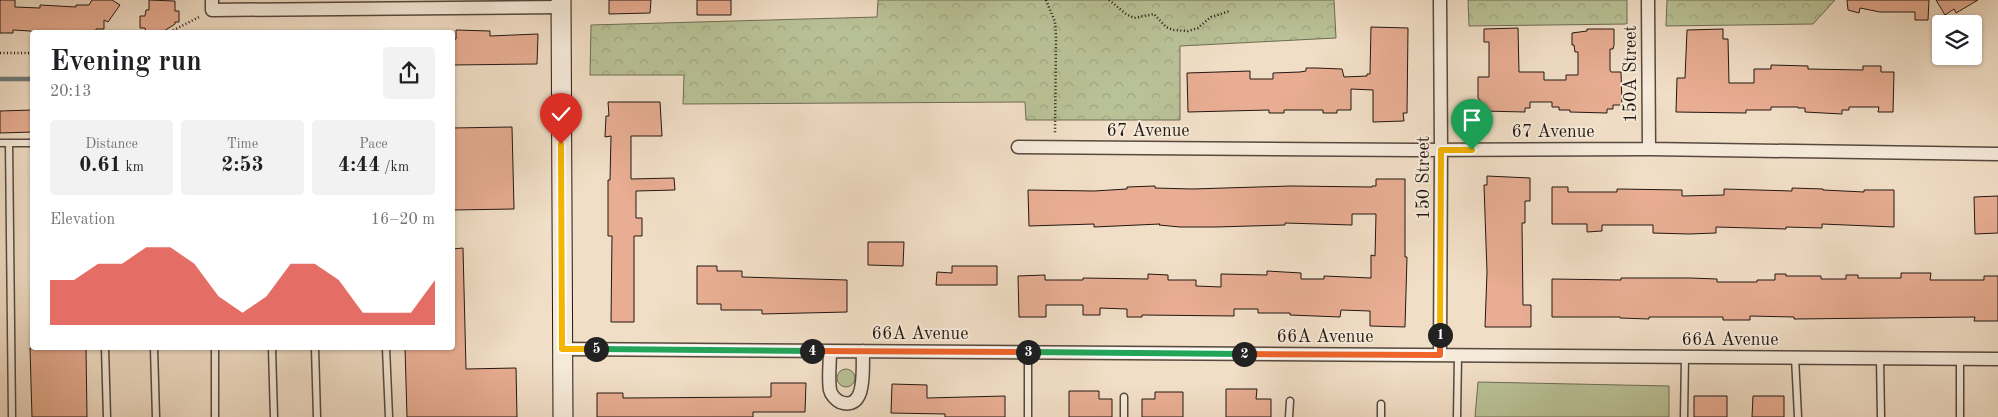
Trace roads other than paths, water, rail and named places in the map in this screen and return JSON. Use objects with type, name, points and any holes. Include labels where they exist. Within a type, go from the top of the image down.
[{"type":"street","name":"150 Street","points":[[1440,0],[1440,355]]},
{"type":"street","name":"150A Street","points":[[1648,0],[1649,149]]},
{"type":"street","points":[[212,5],[560,4],[563,417]]},
{"type":"street","name":"67 Avenue","points":[[1018,147],[1441,150],[1649,149],[1998,154]]},
{"type":"street","name":"66A Avenue","points":[[562,349],[1998,359]]},
{"type":"street","points":[[830,351],[830,390],[836,399],[846,403],[856,400],[862,392],[863,351]]},
{"type":"lane","points":[[9,143],[12,417]]},
{"type":"lane","points":[[0,144],[30,143]]},
{"type":"lane","points":[[105,350],[107,417]]},
{"type":"lane","points":[[154,350],[156,417]]},
{"type":"lane","points":[[214,350],[215,417]]},
{"type":"lane","points":[[272,350],[274,417]]},
{"type":"lane","points":[[315,350],[317,417]]},
{"type":"lane","points":[[386,350],[389,417]]},
{"type":"lane","points":[[1028,352],[1028,417]]},
{"type":"lane","points":[[1457,417],[1458,355]]},
{"type":"lane","points":[[1684,357],[1684,417]]},
{"type":"lane","points":[[1795,358],[1798,417]]},
{"type":"lane","points":[[1880,358],[1881,417]]},
{"type":"lane","points":[[1960,359],[1960,417]]},
{"type":"lane","points":[[1124,397],[1124,417]]},
{"type":"lane","points":[[1289,417],[1290,401]]},
{"type":"lane","points":[[1381,404],[1381,417]]},
{"type":"waterway","points":[[0,79],[30,79]]}]
